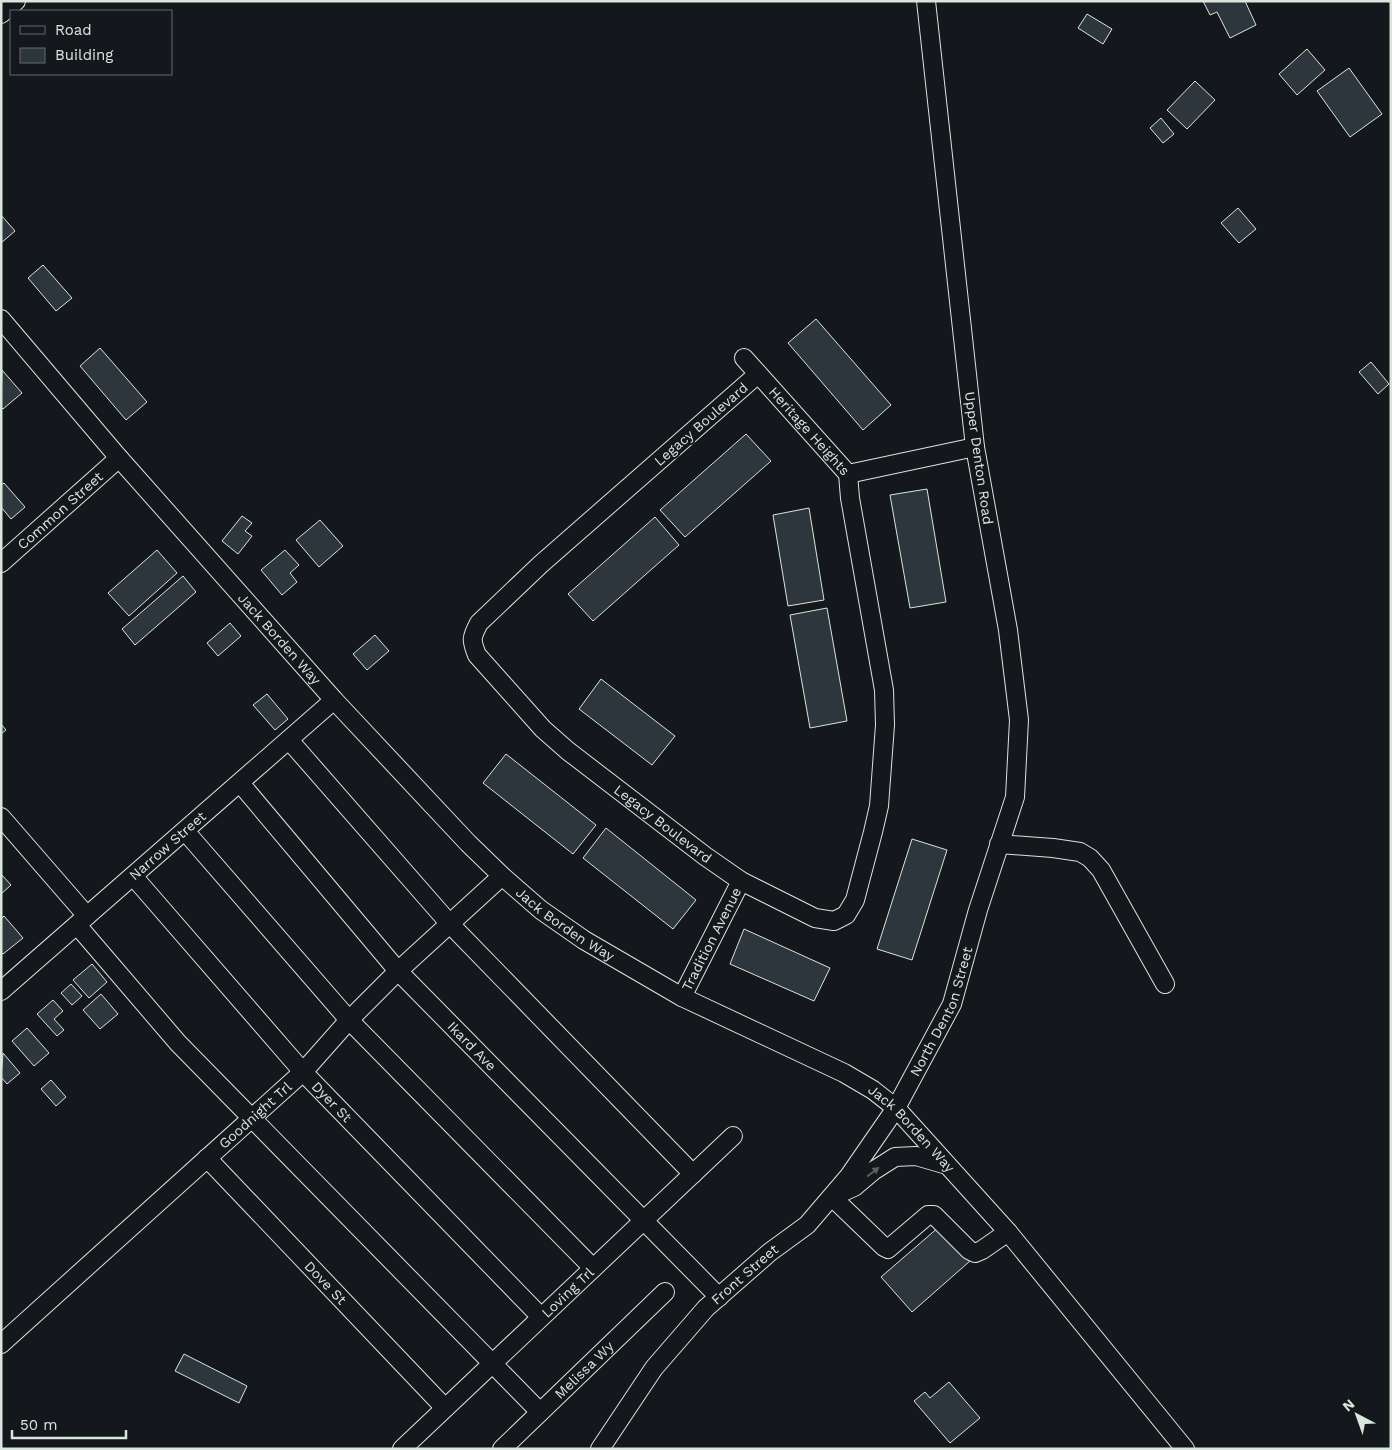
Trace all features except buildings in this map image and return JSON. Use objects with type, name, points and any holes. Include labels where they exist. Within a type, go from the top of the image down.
[{"type":"street","points":[[1,14],[16,1]]},
{"type":"street","name":"Upper Denton Road","points":[[926,1],[976,447],[1008,630],[1019,720],[1015,797],[978,910]]},
{"type":"street","name":"Jack Borden Way","points":[[1,319],[120,458],[334,700],[468,843],[502,876],[541,910],[584,940],[682,997],[844,1073],[873,1090],[896,1108],[1008,1232],[1186,1449]]},
{"type":"street","name":"Heritage Heights","points":[[744,358],[848,474],[976,447]]},
{"type":"street","name":"Legacy Boulevard","points":[[758,374],[541,564],[479,623],[473,634],[472,642],[478,656],[543,728],[568,750],[705,856],[741,881],[815,918],[834,921],[846,914],[855,900],[873,832],[879,806],[885,725],[884,690],[850,498],[848,474]]},
{"type":"street","name":"Common Street","points":[[1,564],[120,458]]},
{"type":"street","name":"Narrow Street","points":[[1,992],[334,700]]},
{"type":"street","points":[[289,740],[449,923],[693,1174]]},
{"type":"street","name":"Ikard Ave","points":[[240,783],[398,971],[719,1297]]},
{"type":"street","points":[[1,817],[178,1043],[540,1412]]},
{"type":"street","points":[[185,831],[349,1020],[593,1268]]},
{"type":"street","points":[[999,844],[1080,852],[1090,858],[1101,870],[1165,984]]},
{"type":"street","name":"Dyer St","points":[[133,876],[303,1072],[541,1317]]},
{"type":"street","name":"Goodnight Trl","points":[[1,1344],[303,1072],[349,1020],[398,971],[502,876]]},
{"type":"street","name":"Tradition Avenue","points":[[682,997],[741,881]]},
{"type":"street","name":"North Denton Street","points":[[896,1108],[952,1004],[978,910]]},
{"type":"street","name":"Front Street","points":[[600,1449],[654,1368],[706,1308],[770,1252],[807,1225],[849,1176],[896,1108]]},
{"type":"street","name":"Loving Trl","points":[[402,1449],[733,1136]]},
{"type":"street","points":[[948,1165],[916,1156],[895,1157],[873,1171],[854,1187],[832,1197],[888,1249],[928,1215],[934,1215],[969,1250],[975,1253],[1008,1232]]},
{"type":"street","name":"Dove St","points":[[207,1158],[445,1408]]},
{"type":"street","name":"Melissa Wy","points":[[502,1449],[665,1292]]}]
